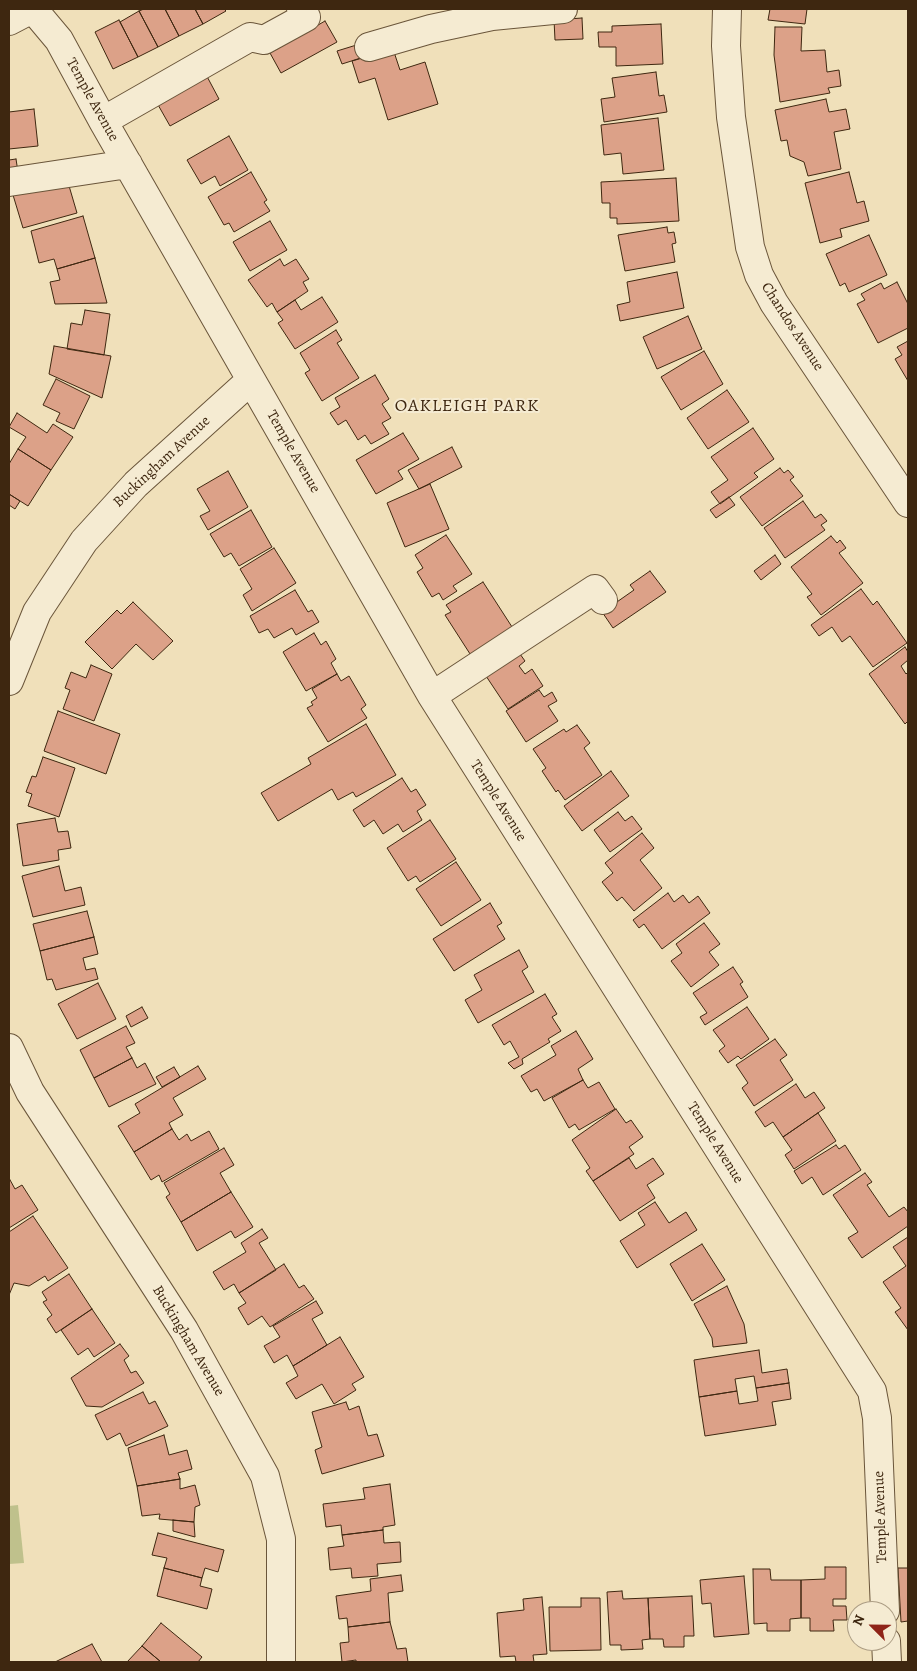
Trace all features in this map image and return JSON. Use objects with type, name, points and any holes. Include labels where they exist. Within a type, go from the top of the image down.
[{"type":"street","points":[[9,21],[33,9]]},
{"type":"street","name":"Temple Avenue","points":[[33,9],[59,40],[103,121],[432,696],[872,1390],[877,1418],[885,1601]]},
{"type":"street","points":[[103,121],[250,37],[264,40],[306,17],[301,9]]},
{"type":"street","points":[[369,47],[431,29],[492,16],[563,9]]},
{"type":"street","name":"Chandos Avenue","points":[[727,9],[726,46],[731,117],[750,246],[759,275],[774,303],[908,503]]},
{"type":"street","points":[[9,182],[128,164]]},
{"type":"street","name":"Buckingham Avenue","points":[[9,681],[37,612],[84,541],[136,484],[251,380]]},
{"type":"street","points":[[432,696],[595,589],[603,600]]},
{"type":"street","name":"Buckingham Avenue","points":[[9,1048],[30,1092],[184,1330],[265,1476],[281,1539],[281,1662]]},
{"type":"green space","points":[[18,1505],[24,1563],[9,1564],[9,1506]]},
{"type":"building","points":[[144,9],[165,9],[179,36],[158,47],[139,11]]},
{"type":"building","points":[[165,9],[195,9],[203,24],[179,36]]},
{"type":"building","points":[[195,9],[224,9],[226,11],[203,24]]},
{"type":"building","points":[[770,9],[807,9],[805,24],[768,20]]},
{"type":"building","points":[[139,11],[158,47],[138,57],[120,22]]},
{"type":"building","points":[[582,18],[583,39],[555,40],[554,20]]},
{"type":"building","points":[[119,20],[138,57],[113,69],[95,32]]},
{"type":"building","points":[[325,21],[337,42],[281,73],[270,53]]},
{"type":"building","points":[[661,24],[663,64],[616,66],[616,47],[599,47],[598,32],[612,32],[612,26]]},
{"type":"building","points":[[775,27],[802,27],[801,51],[825,50],[827,72],[839,70],[841,86],[828,88],[830,93],[780,102],[774,55]]},
{"type":"building","points":[[363,43],[367,56],[342,64],[337,51]]},
{"type":"building","points":[[393,49],[400,70],[425,62],[438,104],[388,120],[375,78],[359,83],[352,61]]},
{"type":"building","points":[[203,69],[219,99],[170,126],[153,96]]},
{"type":"building","points":[[656,72],[659,96],[664,95],[667,112],[604,122],[601,99],[615,97],[612,78]]},
{"type":"building","points":[[826,99],[829,112],[846,109],[850,129],[834,132],[841,169],[808,176],[804,162],[790,156],[787,140],[781,141],[775,110]]},
{"type":"building","points":[[34,109],[38,146],[9,149],[9,112]]},
{"type":"building","points":[[658,118],[664,170],[623,174],[621,153],[604,155],[601,125]]},
{"type":"building","points":[[229,136],[248,170],[220,186],[215,176],[201,184],[187,160]]},
{"type":"building","points":[[16,159],[18,172],[9,174],[9,160]]},
{"type":"building","points":[[251,172],[267,200],[264,202],[270,211],[234,232],[229,223],[224,225],[208,197]]},
{"type":"building","points":[[849,172],[857,203],[864,201],[869,221],[840,229],[842,237],[820,243],[805,183]]},
{"type":"building","points":[[676,178],[679,221],[617,224],[617,218],[610,218],[610,203],[602,203],[601,182]]},
{"type":"building","points":[[67,179],[77,213],[23,228],[13,195]]},
{"type":"building","points":[[83,216],[95,258],[57,269],[54,259],[39,263],[31,231]]},
{"type":"building","points":[[270,221],[287,250],[250,271],[233,242]]},
{"type":"building","points":[[667,227],[668,233],[674,232],[676,243],[672,244],[675,262],[625,271],[618,235]]},
{"type":"building","points":[[869,235],[887,275],[849,292],[845,283],[840,286],[826,254]]},
{"type":"building","points":[[95,258],[107,303],[55,304],[50,282],[60,280],[57,269]]},
{"type":"building","points":[[280,259],[284,266],[296,259],[309,279],[303,282],[308,291],[277,312],[272,303],[267,307],[248,280]]},
{"type":"building","points":[[677,272],[684,308],[620,321],[617,305],[630,302],[627,282]]},
{"type":"building","points":[[897,282],[908,304],[908,328],[878,343],[857,304],[865,300],[861,294],[881,283],[884,289]]},
{"type":"building","points":[[322,297],[338,322],[295,349],[278,323],[283,320],[277,312],[295,300],[301,310]]},
{"type":"building","points":[[85,310],[110,314],[104,355],[67,349],[71,323],[82,325]]},
{"type":"building","points":[[688,316],[702,349],[657,369],[643,337]]},
{"type":"building","points":[[336,330],[342,340],[337,343],[359,378],[322,401],[305,373],[310,370],[300,353]]},
{"type":"building","points":[[908,341],[908,381],[895,359],[902,355],[897,347]]},
{"type":"building","points":[[54,346],[111,356],[102,398],[49,374]]},
{"type":"building","points":[[704,351],[723,384],[681,410],[661,377]]},
{"type":"building","points":[[375,375],[389,399],[382,404],[391,418],[382,423],[389,434],[371,444],[365,435],[358,440],[346,420],[338,425],[330,413],[340,407],[335,398]]},
{"type":"building","points":[[56,379],[90,396],[74,429],[56,421],[60,413],[43,405]]},
{"type":"building","points":[[727,390],[749,422],[708,449],[687,418]]},
{"type":"building","points":[[17,413],[47,433],[53,424],[73,437],[51,470],[18,449],[26,437],[9,427]]},
{"type":"building","points":[[753,428],[774,459],[754,473],[758,477],[720,504],[711,492],[728,480],[711,457]]},
{"type":"building","points":[[403,433],[419,459],[398,471],[403,479],[376,494],[356,460]]},
{"type":"building","points":[[452,447],[462,467],[419,489],[408,470]]},
{"type":"building","points":[[18,449],[51,470],[28,506],[9,494],[9,464]]},
{"type":"building","points":[[780,468],[784,473],[788,470],[794,477],[790,480],[803,496],[762,526],[740,497]]},
{"type":"building","points":[[228,471],[248,507],[208,530],[200,516],[210,511],[197,489]]},
{"type":"building","points":[[430,484],[449,529],[405,547],[387,503]]},
{"type":"building","points":[[9,494],[20,501],[15,509],[9,505]]},
{"type":"building","points":[[729,497],[735,505],[716,518],[710,510]]},
{"type":"building","points":[[803,501],[815,518],[821,514],[827,521],[821,525],[825,530],[785,558],[764,528]]},
{"type":"building","points":[[251,510],[272,547],[239,566],[231,553],[224,557],[210,534]]},
{"type":"building","points":[[446,535],[472,574],[453,586],[457,591],[443,600],[439,593],[432,597],[417,572],[423,568],[415,555]]},
{"type":"building","points":[[831,536],[837,543],[840,540],[846,548],[839,553],[863,583],[821,615],[807,597],[812,594],[791,567]]},
{"type":"building","points":[[274,548],[296,583],[252,611],[243,595],[252,589],[240,569]]},
{"type":"building","points":[[775,555],[781,564],[761,580],[754,571]]},
{"type":"building","points":[[650,571],[666,592],[613,628],[598,606],[614,604],[634,590],[630,585]]},
{"type":"building","points":[[483,582],[514,630],[472,657],[445,615],[451,612],[446,605]]},
{"type":"building","points":[[861,589],[873,605],[877,601],[907,643],[873,667],[850,636],[842,642],[832,627],[819,636],[811,625]]},
{"type":"building","points":[[295,590],[308,612],[312,610],[319,622],[296,635],[292,628],[274,638],[268,629],[259,633],[250,616]]},
{"type":"building","points":[[133,602],[173,641],[153,660],[136,644],[112,669],[85,642],[117,610],[121,614]]},
{"type":"building","points":[[314,633],[321,645],[326,641],[336,659],[331,663],[337,674],[306,691],[283,652]]},
{"type":"building","points":[[515,647],[525,661],[519,666],[525,674],[532,669],[543,686],[508,709],[482,670]]},
{"type":"building","points":[[905,647],[908,652],[908,660],[901,666],[906,674],[908,672],[908,721],[905,724],[869,674]]},
{"type":"building","points":[[91,665],[112,674],[94,721],[63,709],[70,690],[65,688],[71,672],[86,678]]},
{"type":"building","points":[[337,674],[341,681],[349,676],[366,705],[361,709],[367,718],[328,742],[307,708],[313,705],[311,702],[317,698],[312,689]]},
{"type":"building","points":[[539,690],[544,697],[552,692],[557,701],[548,706],[558,721],[526,742],[506,711]]},
{"type":"building","points":[[58,711],[120,734],[106,774],[44,751]]},
{"type":"building","points":[[366,724],[396,775],[356,797],[353,792],[338,800],[332,789],[278,821],[261,793],[311,764],[308,758]]},
{"type":"building","points":[[577,725],[590,743],[584,748],[602,775],[565,800],[558,790],[556,792],[542,771],[546,768],[533,749],[564,729],[566,732]]},
{"type":"building","points":[[43,757],[75,768],[59,817],[28,806],[32,794],[26,792],[32,776],[36,777]]},
{"type":"building","points":[[611,771],[629,796],[582,831],[564,806]]},
{"type":"building","points":[[402,778],[411,792],[416,789],[426,805],[417,811],[422,820],[403,832],[398,824],[383,834],[374,820],[364,827],[353,810]]},
{"type":"building","points":[[618,812],[625,821],[632,816],[642,829],[610,852],[594,830]]},
{"type":"building","points":[[55,818],[58,832],[68,831],[71,848],[58,850],[59,860],[23,866],[17,824]]},
{"type":"building","points":[[430,820],[456,859],[420,882],[416,876],[408,881],[387,848]]},
{"type":"building","points":[[642,833],[654,848],[640,860],[662,888],[634,911],[622,897],[617,901],[602,882],[613,873],[605,863]]},
{"type":"building","points":[[456,862],[481,900],[441,926],[416,889]]},
{"type":"building","points":[[59,866],[65,891],[81,887],[85,905],[33,917],[22,876]]},
{"type":"building","points":[[668,893],[674,902],[683,895],[689,903],[698,896],[710,913],[662,949],[644,924],[639,928],[633,920]]},
{"type":"building","points":[[490,903],[502,923],[497,926],[505,939],[454,971],[433,939]]},
{"type":"building","points":[[87,911],[94,937],[40,951],[33,924]]},
{"type":"building","points":[[704,923],[720,944],[709,952],[719,965],[691,987],[671,961],[682,953],[676,944]]},
{"type":"building","points":[[94,937],[98,954],[83,958],[86,970],[95,968],[98,979],[56,990],[52,979],[47,980],[40,951]]},
{"type":"building","points":[[519,950],[528,967],[522,971],[534,992],[478,1023],[465,1000],[482,990],[474,975]]},
{"type":"building","points":[[733,967],[743,982],[740,984],[748,997],[705,1025],[700,1017],[707,1013],[693,993]]},
{"type":"building","points":[[98,983],[116,1019],[77,1039],[58,1004]]},
{"type":"building","points":[[545,994],[557,1014],[552,1017],[561,1031],[548,1039],[550,1042],[522,1059],[523,1064],[514,1069],[508,1063],[519,1057],[510,1041],[504,1045],[492,1025]]},
{"type":"building","points":[[142,1007],[148,1018],[131,1027],[126,1016]]},
{"type":"building","points":[[747,1007],[769,1039],[741,1059],[738,1056],[728,1063],[719,1051],[725,1046],[713,1030]]},
{"type":"building","points":[[126,1026],[135,1043],[126,1047],[132,1058],[94,1078],[80,1050]]},
{"type":"building","points":[[576,1031],[593,1059],[578,1069],[583,1080],[544,1101],[537,1089],[531,1092],[521,1076],[556,1055],[551,1046]]},
{"type":"building","points":[[775,1039],[787,1055],[780,1060],[793,1080],[754,1106],[742,1088],[748,1083],[736,1065]]},
{"type":"building","points":[[132,1058],[137,1068],[145,1063],[156,1084],[109,1107],[94,1078]]},
{"type":"building","points":[[198,1066],[206,1079],[173,1098],[183,1115],[169,1123],[172,1129],[134,1152],[118,1126],[140,1113],[135,1104]]},
{"type":"building","points":[[174,1067],[180,1077],[162,1087],[156,1077]]},
{"type":"building","points":[[583,1080],[588,1088],[599,1082],[615,1109],[579,1130],[575,1124],[569,1128],[552,1098]]},
{"type":"building","points":[[796,1084],[805,1098],[814,1092],[825,1108],[783,1137],[773,1122],[765,1127],[755,1112]]},
{"type":"building","points":[[616,1109],[626,1123],[631,1120],[643,1137],[629,1147],[634,1154],[593,1181],[586,1171],[590,1168],[572,1140]]},
{"type":"building","points":[[818,1113],[836,1141],[794,1169],[785,1155],[792,1150],[783,1137]]},
{"type":"building","points":[[172,1129],[179,1140],[187,1134],[191,1141],[209,1131],[219,1149],[162,1182],[159,1175],[151,1180],[134,1152]]},
{"type":"building","points":[[836,1145],[839,1149],[845,1145],[861,1170],[823,1195],[812,1177],[802,1184],[794,1171]]},
{"type":"building","points":[[224,1148],[234,1165],[220,1173],[231,1192],[181,1222],[166,1197],[170,1194],[164,1183]]},
{"type":"building","points":[[629,1158],[636,1169],[653,1158],[664,1174],[647,1185],[655,1198],[620,1221],[593,1181]]},
{"type":"building","points":[[865,1173],[872,1182],[867,1185],[889,1217],[904,1207],[908,1212],[908,1226],[862,1258],[848,1238],[858,1232],[833,1195]]},
{"type":"building","points":[[9,1178],[15,1189],[22,1185],[38,1210],[9,1228]]},
{"type":"building","points":[[231,1192],[253,1227],[235,1238],[231,1231],[197,1251],[181,1222]]},
{"type":"building","points":[[655,1202],[669,1223],[686,1212],[697,1230],[637,1268],[620,1241],[645,1225],[638,1213]]},
{"type":"building","points":[[33,1216],[68,1268],[48,1281],[45,1276],[29,1286],[14,1283],[9,1295],[9,1232]]},
{"type":"building","points":[[262,1229],[268,1238],[259,1243],[276,1270],[239,1293],[234,1284],[224,1290],[213,1272],[246,1252],[241,1243]]},
{"type":"building","points":[[908,1237],[908,1330],[895,1312],[901,1308],[883,1282],[906,1266],[893,1247]]},
{"type":"building","points":[[702,1244],[725,1280],[692,1301],[670,1264]]},
{"type":"building","points":[[284,1264],[299,1288],[304,1285],[314,1299],[270,1327],[262,1316],[248,1325],[238,1308],[246,1303],[239,1293]]},
{"type":"building","points":[[69,1274],[92,1309],[56,1333],[47,1319],[52,1315],[43,1302],[47,1300],[42,1292]]},
{"type":"building","points":[[727,1286],[744,1324],[747,1343],[713,1347],[712,1338],[694,1304]]},
{"type":"building","points":[[316,1301],[323,1313],[312,1319],[327,1345],[293,1366],[287,1355],[274,1363],[264,1346],[280,1337],[273,1326]]},
{"type":"building","points":[[92,1309],[115,1343],[94,1357],[88,1348],[78,1355],[61,1330]]},
{"type":"building","points":[[340,1337],[364,1377],[352,1384],[356,1390],[334,1404],[322,1384],[296,1399],[286,1383],[298,1376],[293,1366]]},
{"type":"building","points":[[120,1344],[129,1356],[124,1360],[131,1373],[136,1371],[144,1383],[102,1407],[86,1406],[71,1378]]},
{"type":"building","points":[[759,1350],[762,1373],[787,1369],[789,1383],[756,1388],[754,1376],[735,1379],[737,1391],[699,1397],[694,1360]]},
{"type":"building","points":[[789,1383],[791,1399],[772,1402],[776,1425],[705,1436],[699,1397],[737,1391],[739,1404],[758,1401],[756,1388]]},
{"type":"building","points":[[143,1392],[149,1404],[155,1401],[168,1426],[126,1446],[120,1433],[107,1440],[95,1415]]},
{"type":"building","points":[[346,1402],[349,1410],[359,1406],[368,1436],[377,1434],[384,1456],[322,1474],[315,1450],[322,1447],[312,1412]]},
{"type":"building","points":[[164,1435],[169,1455],[187,1450],[192,1469],[178,1473],[180,1479],[137,1486],[128,1448]]},
{"type":"building","points":[[180,1479],[180,1489],[195,1485],[200,1505],[195,1507],[194,1522],[159,1519],[160,1514],[142,1516],[137,1486]]},
{"type":"building","points":[[390,1484],[395,1525],[383,1527],[383,1530],[342,1535],[341,1525],[326,1527],[323,1504],[365,1499],[363,1488]]},
{"type":"building","points":[[173,1520],[194,1522],[195,1537],[173,1531]]},
{"type":"building","points":[[383,1530],[384,1543],[400,1542],[401,1562],[377,1564],[378,1576],[352,1578],[351,1568],[330,1570],[328,1548],[344,1546],[342,1535]]},
{"type":"building","points":[[158,1533],[224,1550],[218,1572],[205,1568],[202,1578],[164,1568],[167,1558],[152,1555]]},
{"type":"building","points":[[825,1567],[846,1567],[846,1599],[833,1599],[833,1606],[846,1606],[847,1620],[833,1620],[834,1631],[810,1631],[810,1618],[801,1618],[801,1580],[825,1579]]},
{"type":"building","points":[[164,1568],[202,1578],[200,1586],[212,1589],[207,1609],[157,1596]]},
{"type":"building","points":[[898,1568],[908,1568],[908,1621],[901,1622]]},
{"type":"building","points":[[753,1569],[770,1569],[771,1580],[801,1580],[801,1618],[790,1619],[790,1631],[767,1631],[767,1623],[754,1624]]},
{"type":"building","points":[[401,1575],[403,1591],[388,1593],[390,1622],[348,1627],[347,1618],[339,1619],[336,1596],[371,1591],[370,1579]]},
{"type":"building","points":[[744,1576],[749,1634],[714,1637],[711,1603],[702,1604],[700,1580]]},
{"type":"building","points":[[622,1591],[623,1599],[648,1598],[650,1639],[642,1640],[643,1649],[621,1650],[621,1645],[610,1645],[607,1592]]},
{"type":"building","points":[[692,1596],[694,1636],[684,1636],[684,1647],[664,1647],[663,1639],[650,1639],[648,1598]]},
{"type":"building","points":[[542,1597],[547,1654],[533,1655],[534,1662],[516,1662],[515,1656],[500,1657],[497,1613],[524,1610],[523,1599]]},
{"type":"building","points":[[581,1598],[600,1598],[601,1650],[550,1651],[549,1607],[581,1607]]},
{"type":"building","points":[[390,1622],[397,1649],[406,1648],[408,1662],[356,1662],[356,1660],[342,1662],[340,1643],[349,1642],[348,1627]]},
{"type":"building","points":[[161,1623],[202,1657],[198,1662],[161,1662],[142,1646]]},
{"type":"building","points":[[92,1644],[102,1662],[55,1662]]},
{"type":"building","points":[[142,1646],[161,1662],[127,1662]]},
{"type":"district","name":"OAKLEIGH PARK","points":[[467,407]]}]
